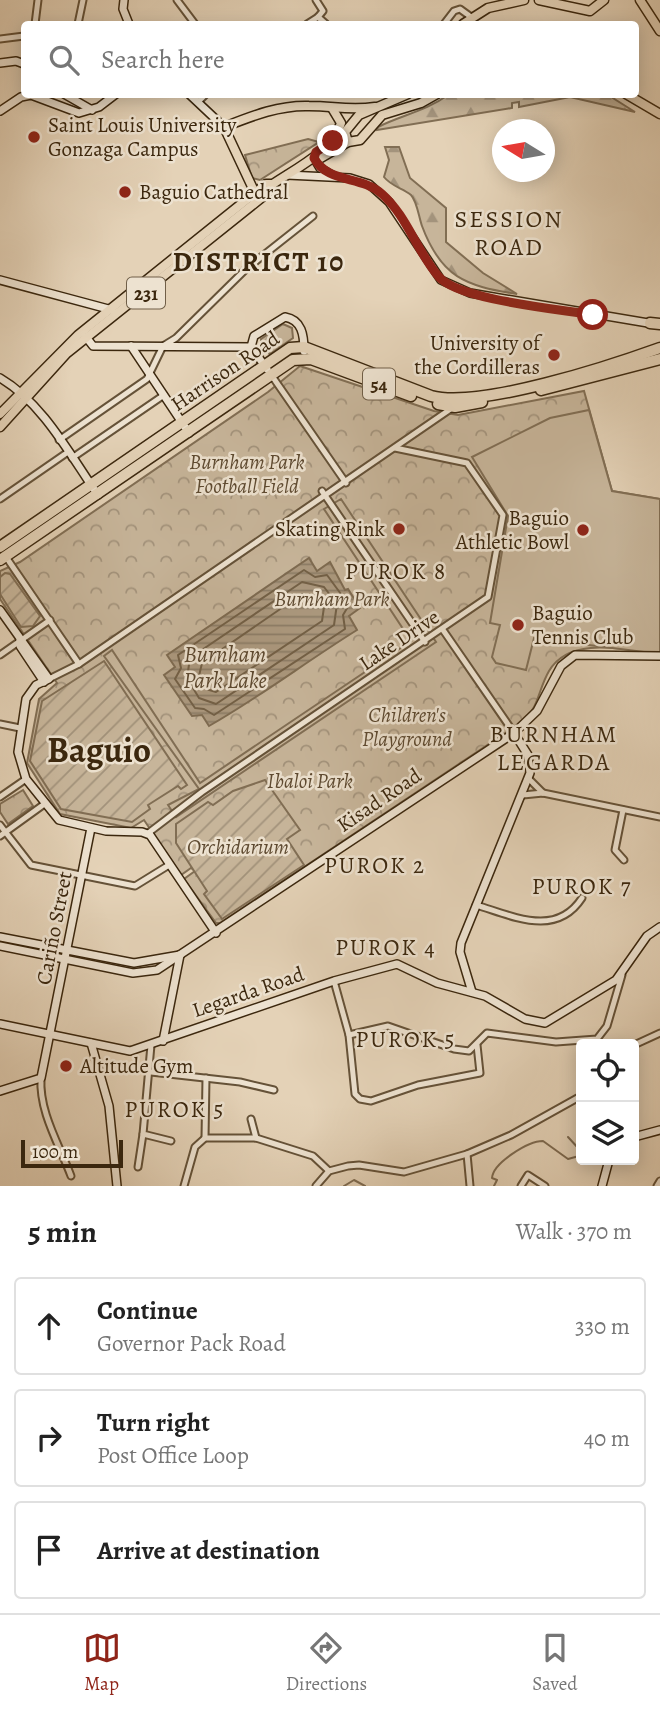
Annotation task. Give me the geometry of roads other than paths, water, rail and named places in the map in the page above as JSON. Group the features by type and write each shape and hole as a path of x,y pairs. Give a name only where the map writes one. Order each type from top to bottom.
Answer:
{"highway":[{"name":"Harrison Road","path":"2,554 98,495 289,348 304,347 431,396 450,399 537,384 660,348"},
{"name":"Harrison Road","path":"2,554 91,485 272,376 293,360 304,358 431,402 455,407 534,391 660,359"}],"main road":[{"path":"466,21 488,8 524,0"},
{"path":"539,0 590,11 604,0"},
{"path":"640,0 660,31"},
{"path":"348,142 345,132 359,116 398,98"},
{"name":"231","path":"0,427 23,395 62,350 266,184 273,184 314,158 319,159 348,142 364,138 379,118 427,98"},
{"path":"633,98 660,114"},
{"path":"255,193 224,127 276,109 310,106 346,111 375,107"},
{"path":"375,107 371,117 379,118"},
{"path":"314,158 316,152 333,141 338,133 341,123 332,108"},
{"name":"231","path":"0,414 86,337 145,294 270,191 273,184"}],"street":[{"path":"35,21 38,0"},
{"path":"79,21 83,0"},
{"path":"124,0 123,9 128,21"},
{"path":"177,0 193,21"},
{"path":"312,21 323,11 316,0"},
{"path":"446,21 454,11 460,9 471,17"},
{"path":"318,17 323,21"},
{"path":"0,39 21,36"},
{"path":"0,63 21,64"},
{"path":"0,111 21,97"},
{"path":"36,98 73,113 92,110 110,98"},
{"path":"71,98 92,110"},
{"path":"194,98 224,127"},
{"path":"198,102 202,98"},
{"path":"314,158 320,168 334,176"},
{"path":"287,175 334,176 361,180 382,193 438,276 455,287 481,296 657,325"},
{"path":"59,440 150,376 163,346 176,338 246,269 313,216"},
{"path":"0,280 112,310"},
{"path":"251,347 254,336 285,317 298,324 304,358"},
{"path":"86,337 93,346 251,347"},
{"path":"131,346 186,428"},
{"path":"251,347 346,483"},
{"path":"0,378 23,395 98,495"},
{"path":"0,499 164,395"},
{"path":"216,933 147,834 91,828 59,820 43,804 26,779 18,758 20,728 29,693 47,680 79,664 455,407"},
{"name":"Lake Drive","path":"147,834 202,792 443,630 489,595 503,515 467,463 395,448"},
{"path":"325,496 425,642"},
{"path":"2,554 79,664"},
{"path":"0,610 20,640 20,646 47,680"},
{"path":"0,655 50,620"},
{"path":"443,630 530,760 529,779 476,905 460,952 472,992"},
{"name":"Kisad Road","path":"181,955 425,789 514,733 537,711 561,666 575,656 660,656"},
{"path":"0,724 20,728"},
{"path":"0,797 26,779"},
{"path":"529,779 542,793"},
{"path":"523,795 542,793 660,817"},
{"path":"2,834 43,804"},
{"path":"623,810 615,850 624,860"},
{"path":"0,825 2,834 28,864 135,886 169,865"},
{"name":"Cariño Street","path":"41,1078 91,828"},
{"path":"476,905 521,918 552,921 566,916 582,898"},
{"name":"Legarda Road","path":"0,1024 130,1051 334,981 397,964 437,983 485,996 525,1019 545,1023 622,975 647,936 660,927"},
{"path":"4,938 128,962 146,963 167,956 181,955 158,970 127,971 3,947 4,938"},
{"path":"163,1041 181,955"},
{"path":"127,971 128,962"},
{"path":"349,1035 388,1026 461,1051 469,1051 487,1032 545,1041 597,1039 610,1021 622,975"},
{"path":"334,981 349,1035 355,1094 365,1101 418,1085 480,1073 477,1045"},
{"path":"639,1043 660,1033"},
{"path":"91,1043 108,1106 117,1186"},
{"path":"138,1167 151,1072 151,1045"},
{"path":"151,1072 274,1090"},
{"path":"0,1091 41,1078 43,1101 71,1176"},
{"path":"205,1138 206,1078"},
{"path":"316,1186 330,1171 359,1165 404,1172 467,1154 511,1135 576,1099"},
{"path":"251,1119 256,1138"},
{"path":"639,1135 660,1129"},
{"path":"143,1134 171,1141"},
{"path":"184,1186 195,1147 205,1138 256,1138 313,1156 330,1171"},
{"path":"467,1154 470,1186"},
{"path":"602,1186 608,1165"},
{"path":"521,1186 528,1175 545,1186"},
{"path":"657,1186 660,1181"}],"water":[{"name":"Burnham Park Lake","path":"309,558 317,571 330,562 345,590 348,589 360,608 349,616 357,630 209,726 202,715 192,716 164,675 175,667 167,655"}],"waterway":[{"path":"494,1186 497,1180 492,1178 498,1166 512,1154 537,1142 543,1141 568,1159 579,1156 579,1149 568,1137"},
{"path":"344,1186 354,1180 365,1186"}],"place":[{"name":"Saint Louis University Gonzaga Campus","path":"34,137"},
{"name":"Baguio Cathedral","path":"125,192"},
{"name":"University of the Cordilleras","path":"554,355"},
{"name":"Skating Rink","path":"399,529"},
{"name":"Baguio Athletic Bowl","path":"583,530"},
{"name":"Baguio Tennis Club","path":"518,625"},
{"name":"Altitude Gym","path":"66,1066"}],"district":[{"name":"SESSION ROAD","path":"509,233"},
{"name":"DISTRICT 10","path":"259,261"},
{"name":"PUROK 8","path":"396,571"},
{"name":"BURNHAM LEGARDA","path":"554,748"},
{"name":"Baguio","path":"99,750"},
{"name":"PUROK 2","path":"375,865"},
{"name":"PUROK 7","path":"582,886"},
{"name":"PUROK 4","path":"386,947"},
{"name":"PUROK 5","path":"406,1039"},
{"name":"PUROK 5","path":"175,1109"}],"park label":[{"name":"Burnham Park Football Field","path":"247,474"},
{"name":"Burnham Park","path":"332,599"},
{"name":"Children's Playground","path":"407,727"},
{"name":"Ibaloi Park","path":"310,781"},
{"name":"Orchidarium","path":"238,847"}]}
